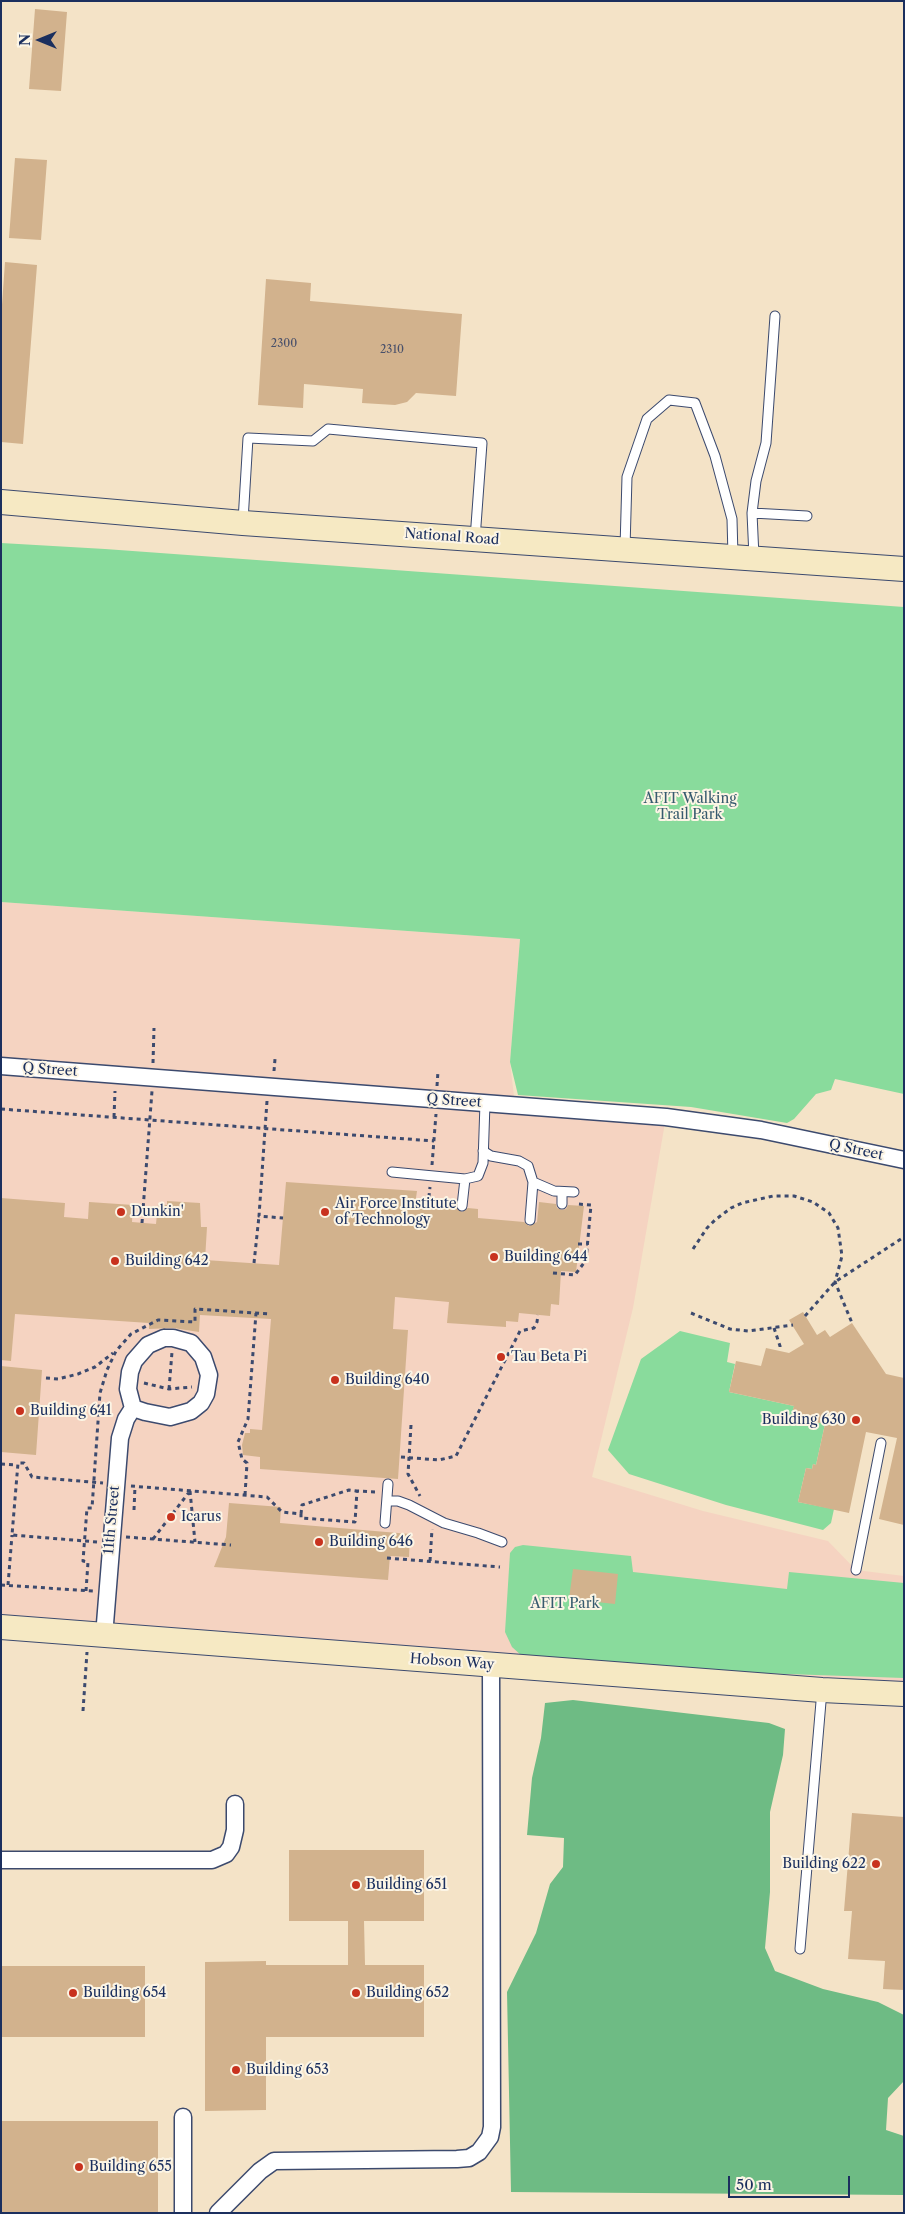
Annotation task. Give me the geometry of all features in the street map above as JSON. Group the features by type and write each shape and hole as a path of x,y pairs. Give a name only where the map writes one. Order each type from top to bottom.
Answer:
{"street":[{"name":"National Road","path":"1,502 243,523 904,569"},
{"name":"Q Street","path":"1,1066 485,1103 704,1122 805,1139 904,1160"},
{"path":"156,1341 172,1347 191,1343 203,1357 209,1375 206,1394 201,1403 181,1414 170,1416 157,1415 133,1408 128,1389 138,1381 134,1360 141,1351 156,1341"},
{"name":"11th Street","path":"95,1640 110,1540 120,1438 126,1419 133,1408"},
{"name":"Hobson Way","path":"1,1627 95,1640 904,1694"},
{"path":"218,2213 260,2171 274,2161 469,2158 479,2152 490,2138 492,2127 491,1665"},
{"path":"1,1860 212,1860 226,1854 232,1847 235,1830 235,1804"},
{"path":"183,2117 183,2213"}],"lane":[{"path":"744,557 756,481 766,443 774,316"},
{"path":"625,549 627,477 647,419 669,400 695,403 715,456 744,557"},
{"path":"243,523 248,438 313,441 328,429 482,444 475,539"},
{"path":"752,513 807,516"},
{"path":"392,1172 464,1180 478,1176 481,1172 484,1151 485,1103"},
{"path":"484,1151 491,1156 524,1162 530,1169 533,1182 530,1220"},
{"path":"462,1206 464,1180"},
{"path":"533,1182 562,1192 574,1192"},
{"path":"562,1192 562,1204"},
{"path":"856,1570 881,1443"},
{"path":"387,1492 398,1501 421,1510 433,1518 502,1542"},
{"path":"385,1523 387,1492"},
{"path":"800,1949 822,1690"}],"path":[{"path":"142,1223 153,1078 154,1028"},
{"path":"254,1263 268,1087 273,1078 275,1059"},
{"path":"114,1117 117,1075"},
{"path":"1,1108 434,1141"},
{"path":"693,1249 707,1228 732,1208 773,1196 803,1198 829,1213 838,1228 842,1256 835,1282 852,1323"},
{"path":"553,1273 575,1275 586,1260 591,1205"},
{"path":"259,1216 283,1218"},
{"path":"805,1316 835,1282 904,1237"},
{"path":"578,1244 588,1244"},
{"path":"46,1378 68,1378 86,1371 116,1351 131,1334 158,1320 195,1322 196,1310 271,1314"},
{"path":"245,1494 247,1463 242,1459 238,1442 248,1419 256,1313"},
{"path":"401,1457 439,1460 456,1456 520,1331 534,1328 538,1314"},
{"path":"691,1314 730,1329 748,1331 793,1325"},
{"path":"774,1328 780,1351"},
{"path":"169,1389 172,1347"},
{"path":"1,1585 86,1591 88,1562 83,1561 87,1508 92,1508 100,1393 107,1370 116,1351"},
{"path":"138,1381 169,1389 196,1387 197,1382"},
{"path":"411,1425 408,1474 422,1500 421,1510"},
{"path":"8,1585 18,1462 24,1463 32,1476 267,1497 282,1512 301,1514"},
{"path":"1,1464 17,1466"},
{"path":"134,1510 135,1486"},
{"path":"153,1539 190,1490"},
{"path":"190,1490 195,1542"},
{"path":"357,1491 355,1522 301,1518 302,1505 348,1490 387,1492"},
{"path":"430,1561 433,1518"},
{"path":"12,1535 85,1541 153,1539 232,1545"},
{"path":"387,1558 500,1567"},
{"path":"83,1711 95,1640"}],"shaded area":[{"name":"Air Force Institute of Technology","path":"1,902 520,939 510,1062 515,1105 666,1117 633,1308 592,1477 703,1511 828,1541 856,1570 904,1576 904,1683 820,1681 1,1614"}],"green space":[{"name":"AFIT Walking Trail Park","path":"1,543 904,607 904,1094 835,1079 831,1090 816,1094 794,1119 787,1123 691,1107 518,1095 510,1062 520,939 1,902"},
{"path":"680,1331 730,1343 727,1362 735,1364 729,1392 794,1406 792,1417 825,1424 816,1465 813,1464 812,1469 806,1468 798,1502 834,1509 831,1523 823,1530 726,1505 629,1474 608,1450 641,1359"},
{"name":"AFIT Park","path":"523,1545 631,1556 633,1572 787,1589 789,1572 904,1583 904,1678 668,1670 522,1656 512,1647 505,1632 510,1553 515,1547"},
{"path":"573,1700 769,1723 785,1729 783,1755 770,1812 770,1892 765,1948 775,1971 823,1989 878,2002 904,2015 904,2081 888,2098 886,2130 904,2136 904,2195 511,2192 507,1992 536,1933 550,1884 563,1867 564,1838 527,1835 532,1778 541,1738 545,1703"}],"building":[{"path":"35,9 67,12 61,91 29,89"},
{"path":"15,158 47,160 41,240 9,238"},
{"path":"5,262 37,265 23,444 1,442 1,319"},
{"path":"266,279 311,283 310,301 462,314 456,396 416,393 407,402 395,405 362,403 363,389 304,384 303,408 258,405"},
{"path":"286,1182 417,1191 415,1205 456,1207 462,1212 468,1208 478,1209 478,1218 524,1222 529,1226 537,1222 539,1202 556,1204 557,1208 562,1210 566,1209 568,1205 584,1206 576,1272 561,1271 559,1305 551,1304 550,1316 519,1313 518,1322 506,1321 506,1327 447,1323 449,1302 395,1297 393,1329 408,1330 398,1479 260,1469 260,1457 243,1455 242,1445 245,1433 250,1433 250,1429 262,1430 271,1319 200,1315 199,1332 173,1328 149,1329 149,1323 15,1314 11,1361 1,1360 1,1198 65,1203 64,1217 88,1219 89,1202 133,1205 132,1222 156,1224 158,1204 167,1205 167,1201 200,1203 201,1227 207,1227 205,1260 279,1265"},
{"name":"Building 630","path":"803,1312 817,1335 825,1330 830,1337 852,1323 886,1374 904,1378 904,1525 879,1519 897,1438 866,1432 849,1513 798,1502 806,1468 812,1469 813,1464 816,1465 825,1424 791,1417 794,1406 729,1392 736,1361 761,1366 766,1348 789,1353 804,1344 789,1320"},
{"name":"Building 641","path":"1,1366 42,1370 36,1455 1,1452"},
{"name":"Building 646","path":"229,1503 281,1507 280,1523 410,1534 409,1557 390,1556 388,1580 214,1567 226,1537"},
{"path":"573,1569 618,1574 615,1604 569,1599"},
{"name":"Building 622","path":"852,1813 904,1817 904,1990 883,1989 885,1961 848,1959 852,1911 844,1911"},
{"path":"289,1850 424,1850 424,1921 364,1921 365,1965 424,1965 424,2037 266,2037 266,2110 205,2111 205,1962 266,1961 266,1965 348,1965 348,1921 289,1921"},
{"name":"Building 654","path":"1,1966 145,1966 145,2037 1,2037"},
{"name":"Building 655","path":"1,2121 158,2121 158,2213 1,2213"}],"place":[{"name":"Dunkin'","path":"121,1212"},
{"name":"Air Force Institute of Technology","path":"325,1212"},
{"name":"Building 644","path":"494,1257"},
{"name":"Building 642","path":"115,1261"},
{"name":"Tau Beta Pi","path":"501,1357"},
{"name":"Building 640","path":"335,1380"},
{"name":"Building 641","path":"20,1411"},
{"name":"Building 630","path":"856,1420"},
{"name":"Icarus","path":"171,1517"},
{"name":"Building 646","path":"319,1542"},
{"name":"Building 622","path":"876,1864"},
{"name":"Building 651","path":"356,1885"},
{"name":"Building 654","path":"73,1993"},
{"name":"Building 652","path":"356,1993"},
{"name":"Building 653","path":"236,2070"},
{"name":"Building 655","path":"79,2167"}]}
